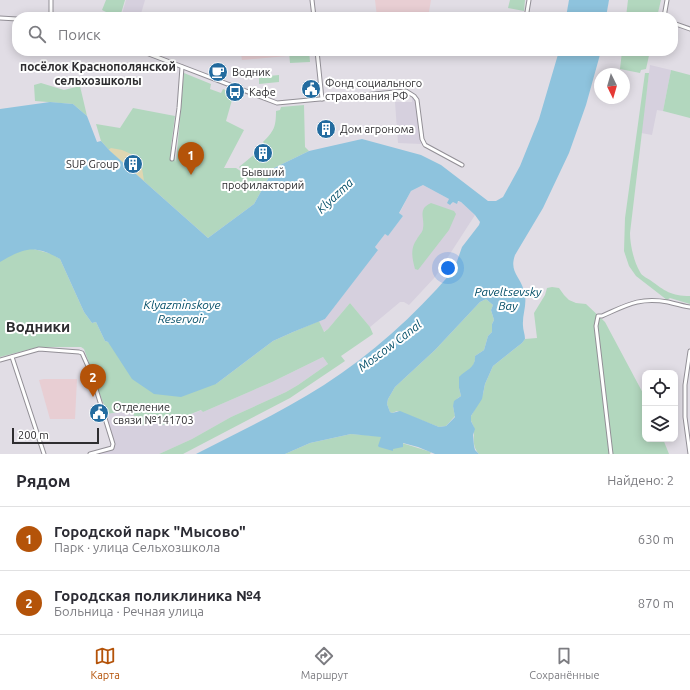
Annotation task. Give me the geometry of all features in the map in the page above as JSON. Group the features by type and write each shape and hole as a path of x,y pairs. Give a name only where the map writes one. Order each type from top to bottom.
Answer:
{"street":[{"path":"51,12 52,0"},
{"path":"312,0 313,12"},
{"path":"527,12 529,0"},
{"path":"665,12 667,0"},
{"path":"0,18 12,19"},
{"path":"678,25 690,29"},
{"path":"154,56 277,103 406,91 417,100 422,139 425,144 462,165"},
{"path":"318,56 322,99"},
{"path":"172,159 182,67"},
{"path":"611,454 596,326 598,316 602,316 622,306 637,301 653,300 690,307"},
{"path":"0,360 42,349 82,353 91,373 113,444 112,448 110,449 90,454"},
{"path":"690,351 685,385 685,417 690,454"},
{"path":"12,357 44,454"}],"shaded area":[{"path":"126,0 145,0 141,12 122,12"},
{"path":"375,0 431,0 429,12 376,12"},
{"path":"241,56 287,56 242,60"},
{"path":"650,65 671,70 663,111 657,110 652,135 641,133"},
{"path":"412,97 417,105 421,144 398,143 395,102 412,102"},
{"path":"423,185 449,199 451,205 453,202 461,202 475,215 435,277 409,305 404,302 400,302 370,327 350,303 328,329 323,332 319,321 325,319 378,249 375,247 385,234 388,236 403,216 399,214 411,191"},
{"path":"323,357 328,364 298,385 231,417 192,439 159,454 96,454 111,450 115,447 107,414 130,410 158,418 163,425 202,410 203,412 272,382"},
{"path":"77,379 75,419 50,419 39,380"}],"green space":[{"path":"106,0 125,0 121,12 106,12 102,10"},
{"path":"510,0 525,0 524,11 508,8"},
{"path":"628,0 661,0 658,12 627,12"},
{"path":"289,56 309,56 310,62 290,63"},
{"path":"621,56 649,56 646,69 641,70 640,73 630,71 630,68 620,68"},
{"path":"671,70 690,75 690,118 663,111"},
{"path":"184,73 211,84 210,89 221,93 223,89 234,93 226,121 244,130 224,168 236,168 248,176 239,167 256,153 264,160 269,153 261,147 274,128 276,111 280,110 281,107 304,105 305,147 309,151 274,168 254,204 208,238 110,151 101,141 96,124 120,128 133,108 175,116 171,146 176,162"},
{"path":"645,73 649,73 630,238 634,258 642,275 668,292 690,296 690,304 670,298 667,300 636,276 629,266 624,251 625,218"},
{"path":"279,75 279,82 259,84 259,77"},
{"path":"41,83 64,90 80,86 87,116 73,104 35,101 34,85"},
{"path":"431,203 454,211 456,214 449,230 418,270 415,269 412,250 423,229 422,214 424,208"},
{"path":"30,248 52,254 60,259 84,312 92,323 96,322 105,341 216,384 273,341 319,321 324,332 350,303 370,327 373,334 341,356 345,361 290,398 183,454 159,454 192,439 231,417 286,392 328,364 323,357 272,382 203,412 201,410 163,425 158,418 141,426 130,410 107,414 84,349 81,347 38,347 0,357 0,261 20,250"},
{"path":"547,288 559,288 569,300 576,303 586,304 605,322 642,391 642,442 664,442 669,454 479,454 475,448 474,428 470,418 483,394 485,384 493,366 525,339 537,338 534,313 545,295"},
{"path":"486,299 493,305 491,310 494,320 492,324 492,332 488,336 484,350 475,356 475,362 472,367 468,372 462,375 459,388 461,396 453,406 455,416 446,426 439,427 397,411 392,413 390,412 387,404 388,399 395,387 435,350 480,302"},
{"path":"351,434 379,436 431,452 430,454 285,454 310,443"}],"sand":[{"path":"111,148 122,150 138,157 142,168 144,181 108,150"}],"water":[{"path":"569,0 609,0 607,12 567,12"},
{"name":"Klyazminskoye Reservoir","path":"558,56 600,56 596,68 594,68 594,76 586,105 569,153 543,208 515,255 513,266 525,296 523,328 525,339 493,366 485,384 482,399 471,416 471,421 475,429 473,435 474,446 475,450 479,454 435,454 403,443 403,447 393,449 393,451 378,446 381,437 351,434 310,443 285,454 196,454 293,404 342,373 392,334 451,273 455,267 462,247 480,222 461,202 458,201 457,204 453,202 450,205 447,203 449,199 423,185 411,191 399,213 403,216 388,236 385,234 375,247 378,250 325,319 273,341 216,384 181,397 154,394 132,379 108,342 105,341 96,322 92,323 84,312 60,259 43,251 29,250 23,251 0,262 0,109 50,102 73,104 87,116 97,142 101,141 110,151 208,238 254,204 274,168 309,151 362,139 421,155 441,165 488,201 496,201 503,197 520,166 539,119","holes":["486,299 493,305 491,310 494,320 492,324 492,332 488,336 484,350 475,356 472,366 459,377 461,396 454,401 453,406 455,417 446,426 439,427 400,411 390,412 387,404 388,399 395,387 435,350 480,302"]}],"place":[{"name":"Водник","path":"218,72"},
{"name":"Фонд социального страхования РФ","path":"311,89"},
{"name":"Кафе","path":"235,92"},
{"name":"Дом агронома","path":"326,129"},
{"name":"Бывший профилакторий","path":"263,153"},
{"name":"SUP Group","path":"133,164"},
{"name":"Городской парк \"Мысово\"","path":"191,175"},
{"name":"Городская поликлиника №4","path":"93,397"},
{"name":"Отделение связи №141703","path":"99,413"}],"district":[{"name":"посёлок Краснополянской сельхозшколы","path":"98,74"},
{"name":"Водники","path":"38,327"}],"water label":[{"name":"Klyazma","path":"335,196"},
{"name":"Paveltsevsky Bay","path":"508,299"},
{"name":"Moscow Canal","path":"390,346"}]}
